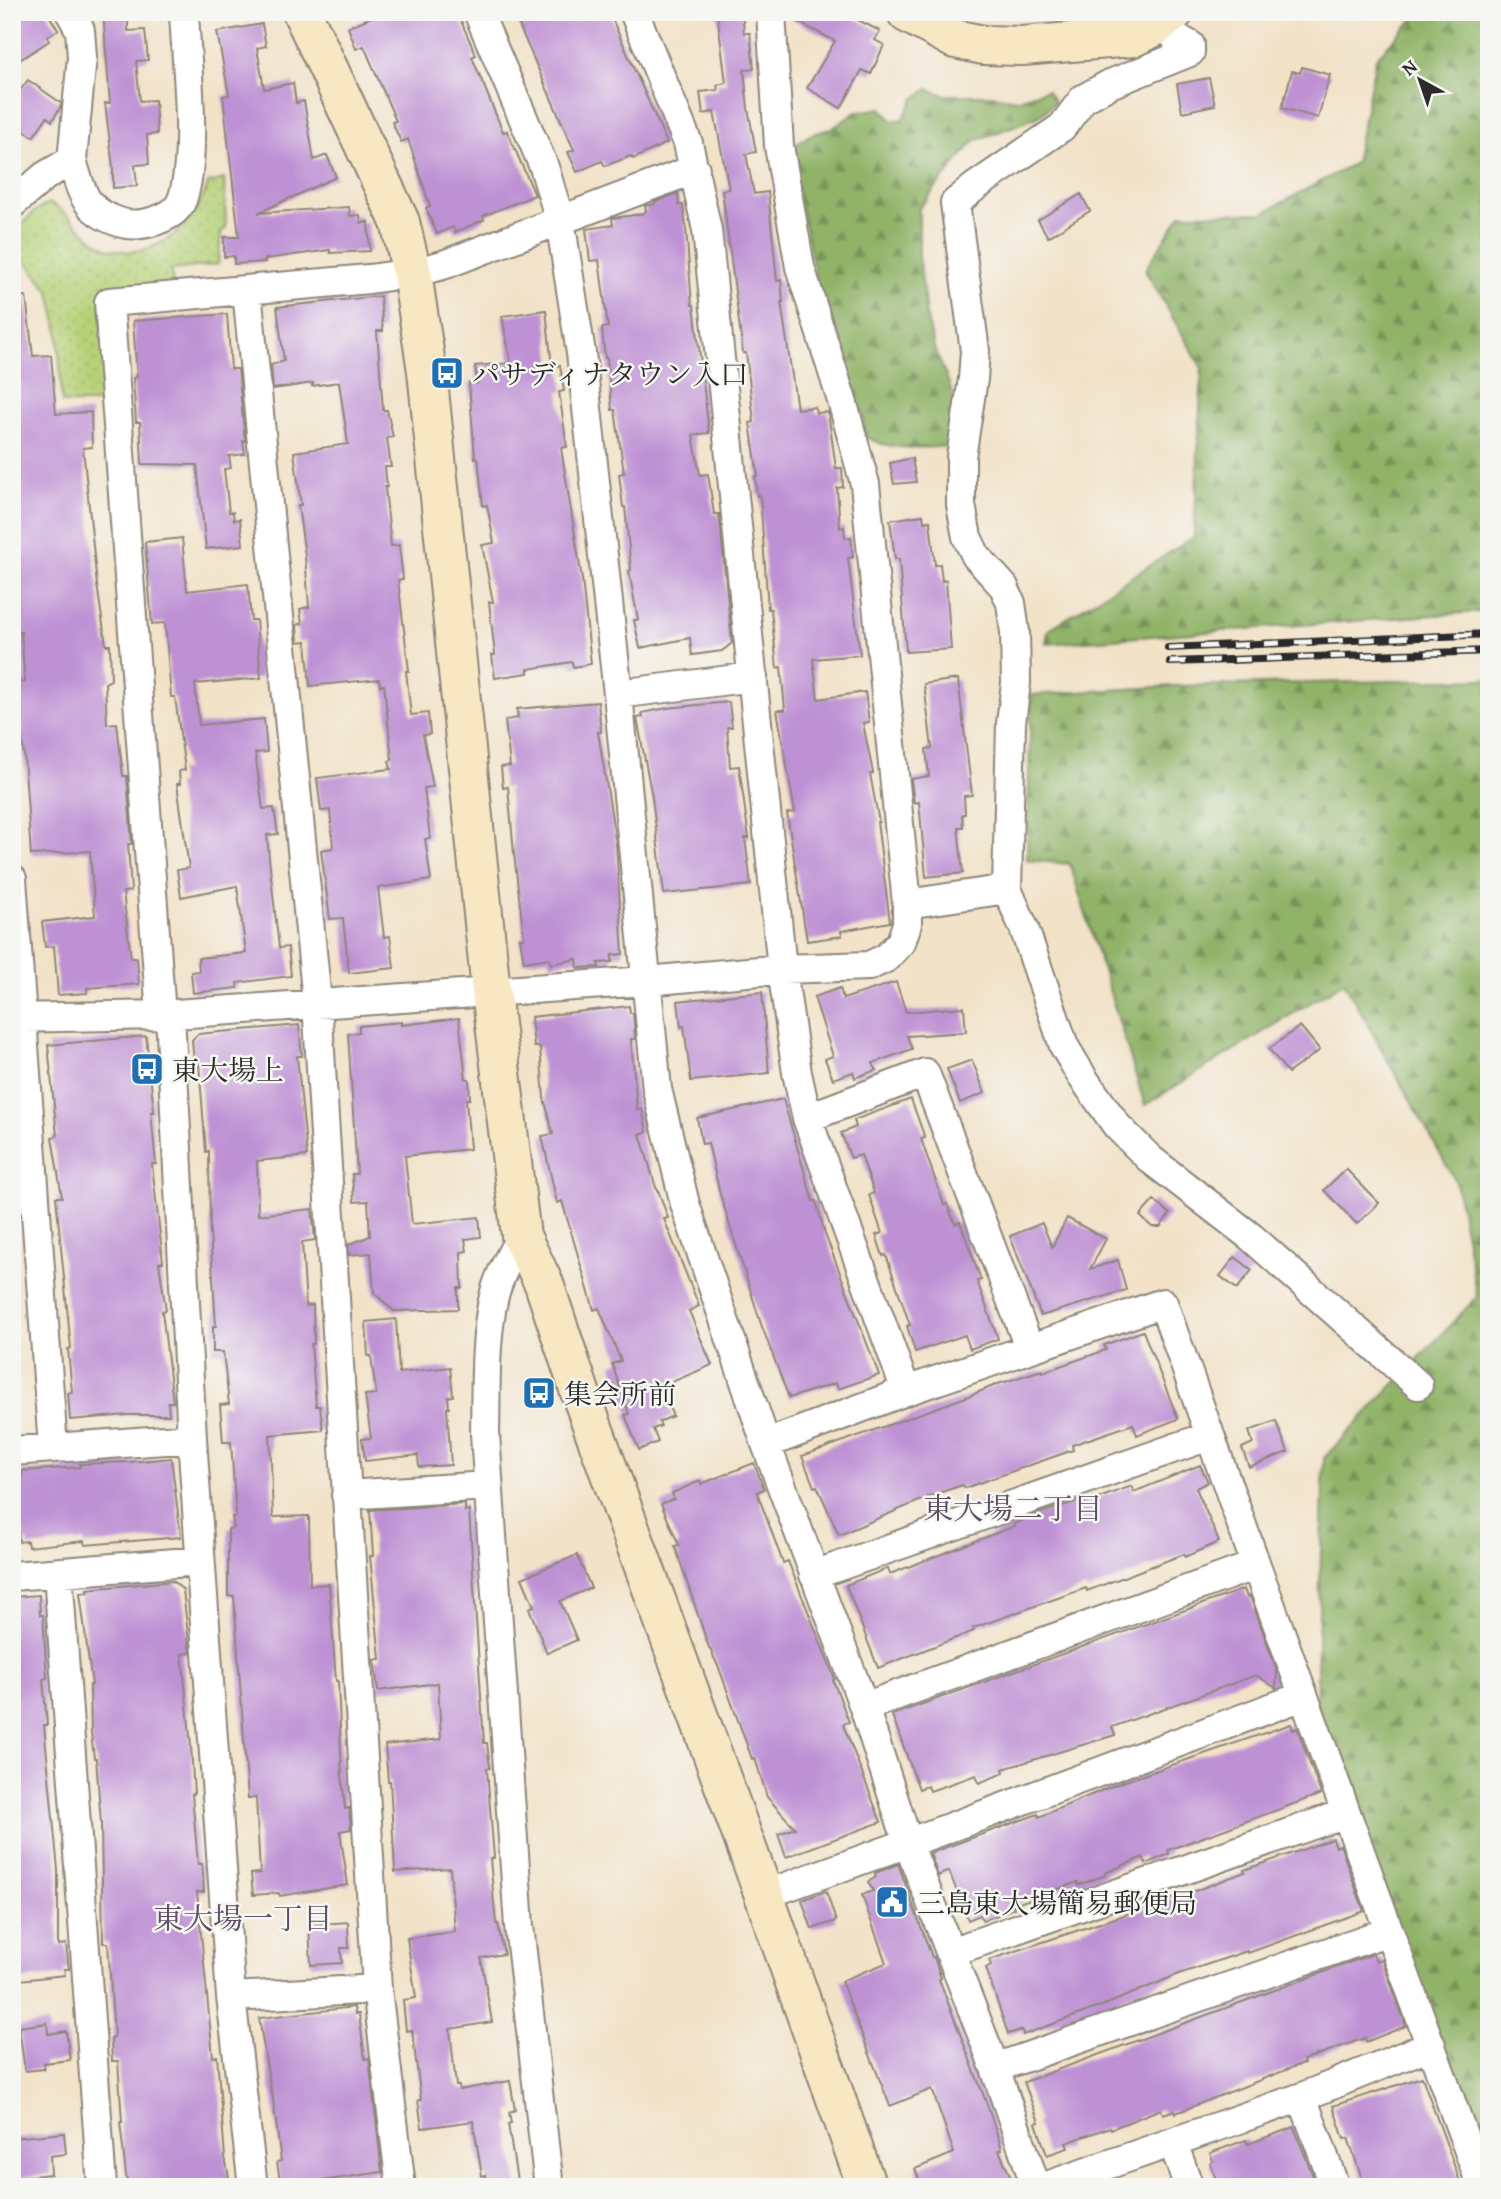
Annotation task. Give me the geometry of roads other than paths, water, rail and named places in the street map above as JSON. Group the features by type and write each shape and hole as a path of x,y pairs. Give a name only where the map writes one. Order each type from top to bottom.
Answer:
{"street":[{"path":"70,12 80,30 82,57 72,160 83,196 103,217 130,225 148,224 167,215 181,203 188,173 189,130 184,12"},
{"path":"302,12 400,222 412,274 427,371 491,991 522,1236 544,1284 580,1392 764,1895 867,2187"},
{"path":"478,12 544,167 560,220 581,353 657,1089 685,1204 766,1444 864,1706 908,1843 995,2068 1036,2187"},
{"path":"634,12 688,143 707,230 782,969 797,1073 807,1118 906,1391"},
{"path":"18,1017 166,1014 782,969 869,966 886,958 901,942 907,924 907,904 864,484 850,425 800,267 779,146 771,12"},
{"path":"907,13 955,39 982,45 1022,46 1133,37 1169,17 1175,37 1190,45 1190,52 1110,84 1083,99 1062,127 976,186 955,204 975,351 974,379 961,457 961,505 967,537 976,556 1004,587 1011,603 1015,632 1016,683 1011,723 1007,889 1024,928 1063,1046 1117,1126 1150,1159 1251,1237 1418,1385"},
{"path":"12,204 45,176 72,160"},
{"path":"253,2187 231,1997 200,1561 166,1014 109,302 412,274 443,265 695,169"},
{"path":"247,291 317,1002 377,1989 401,2187"},
{"path":"618,694 753,677"},
{"path":"12,879 18,1017 53,1448"},
{"path":"907,904 1007,889"},
{"path":"807,1118 925,1073 1029,1348"},
{"path":"522,1236 506,1265 494,1296 487,1356 485,1434 519,1926 549,2187"},
{"path":"766,1444 906,1391 1163,1303 1482,2187"},
{"path":"814,1575 1209,1436"},
{"path":"12,1451 192,1438"},
{"path":"346,1495 488,1486"},
{"path":"12,1576 200,1561"},
{"path":"864,1706 1256,1565"},
{"path":"58,1573 102,2187"},
{"path":"764,1895 1303,1696"},
{"path":"951,1952 1346,1813"},
{"path":"995,2068 1389,1931"},
{"path":"231,1997 377,1989"},
{"path":"1044,2187 1173,2143 1431,2045"},
{"path":"1301,2096 1335,2187"},
{"path":"1173,2143 1189,2187"}],"railway":[{"path":"1168,648 1489,634"},
{"path":"1170,662 1489,651"}],"place":[{"name":"パサディナタウン入口","path":"447,373"},
{"name":"東大場上","path":"147,1069"},
{"name":"集会所前","path":"539,1393"},
{"name":"三島東大場簡易郵便局","path":"892,1902"}],"district":[{"name":"東大場二丁目","path":"1013,1508"},
{"name":"東大場一丁目","path":"243,1918"}]}
